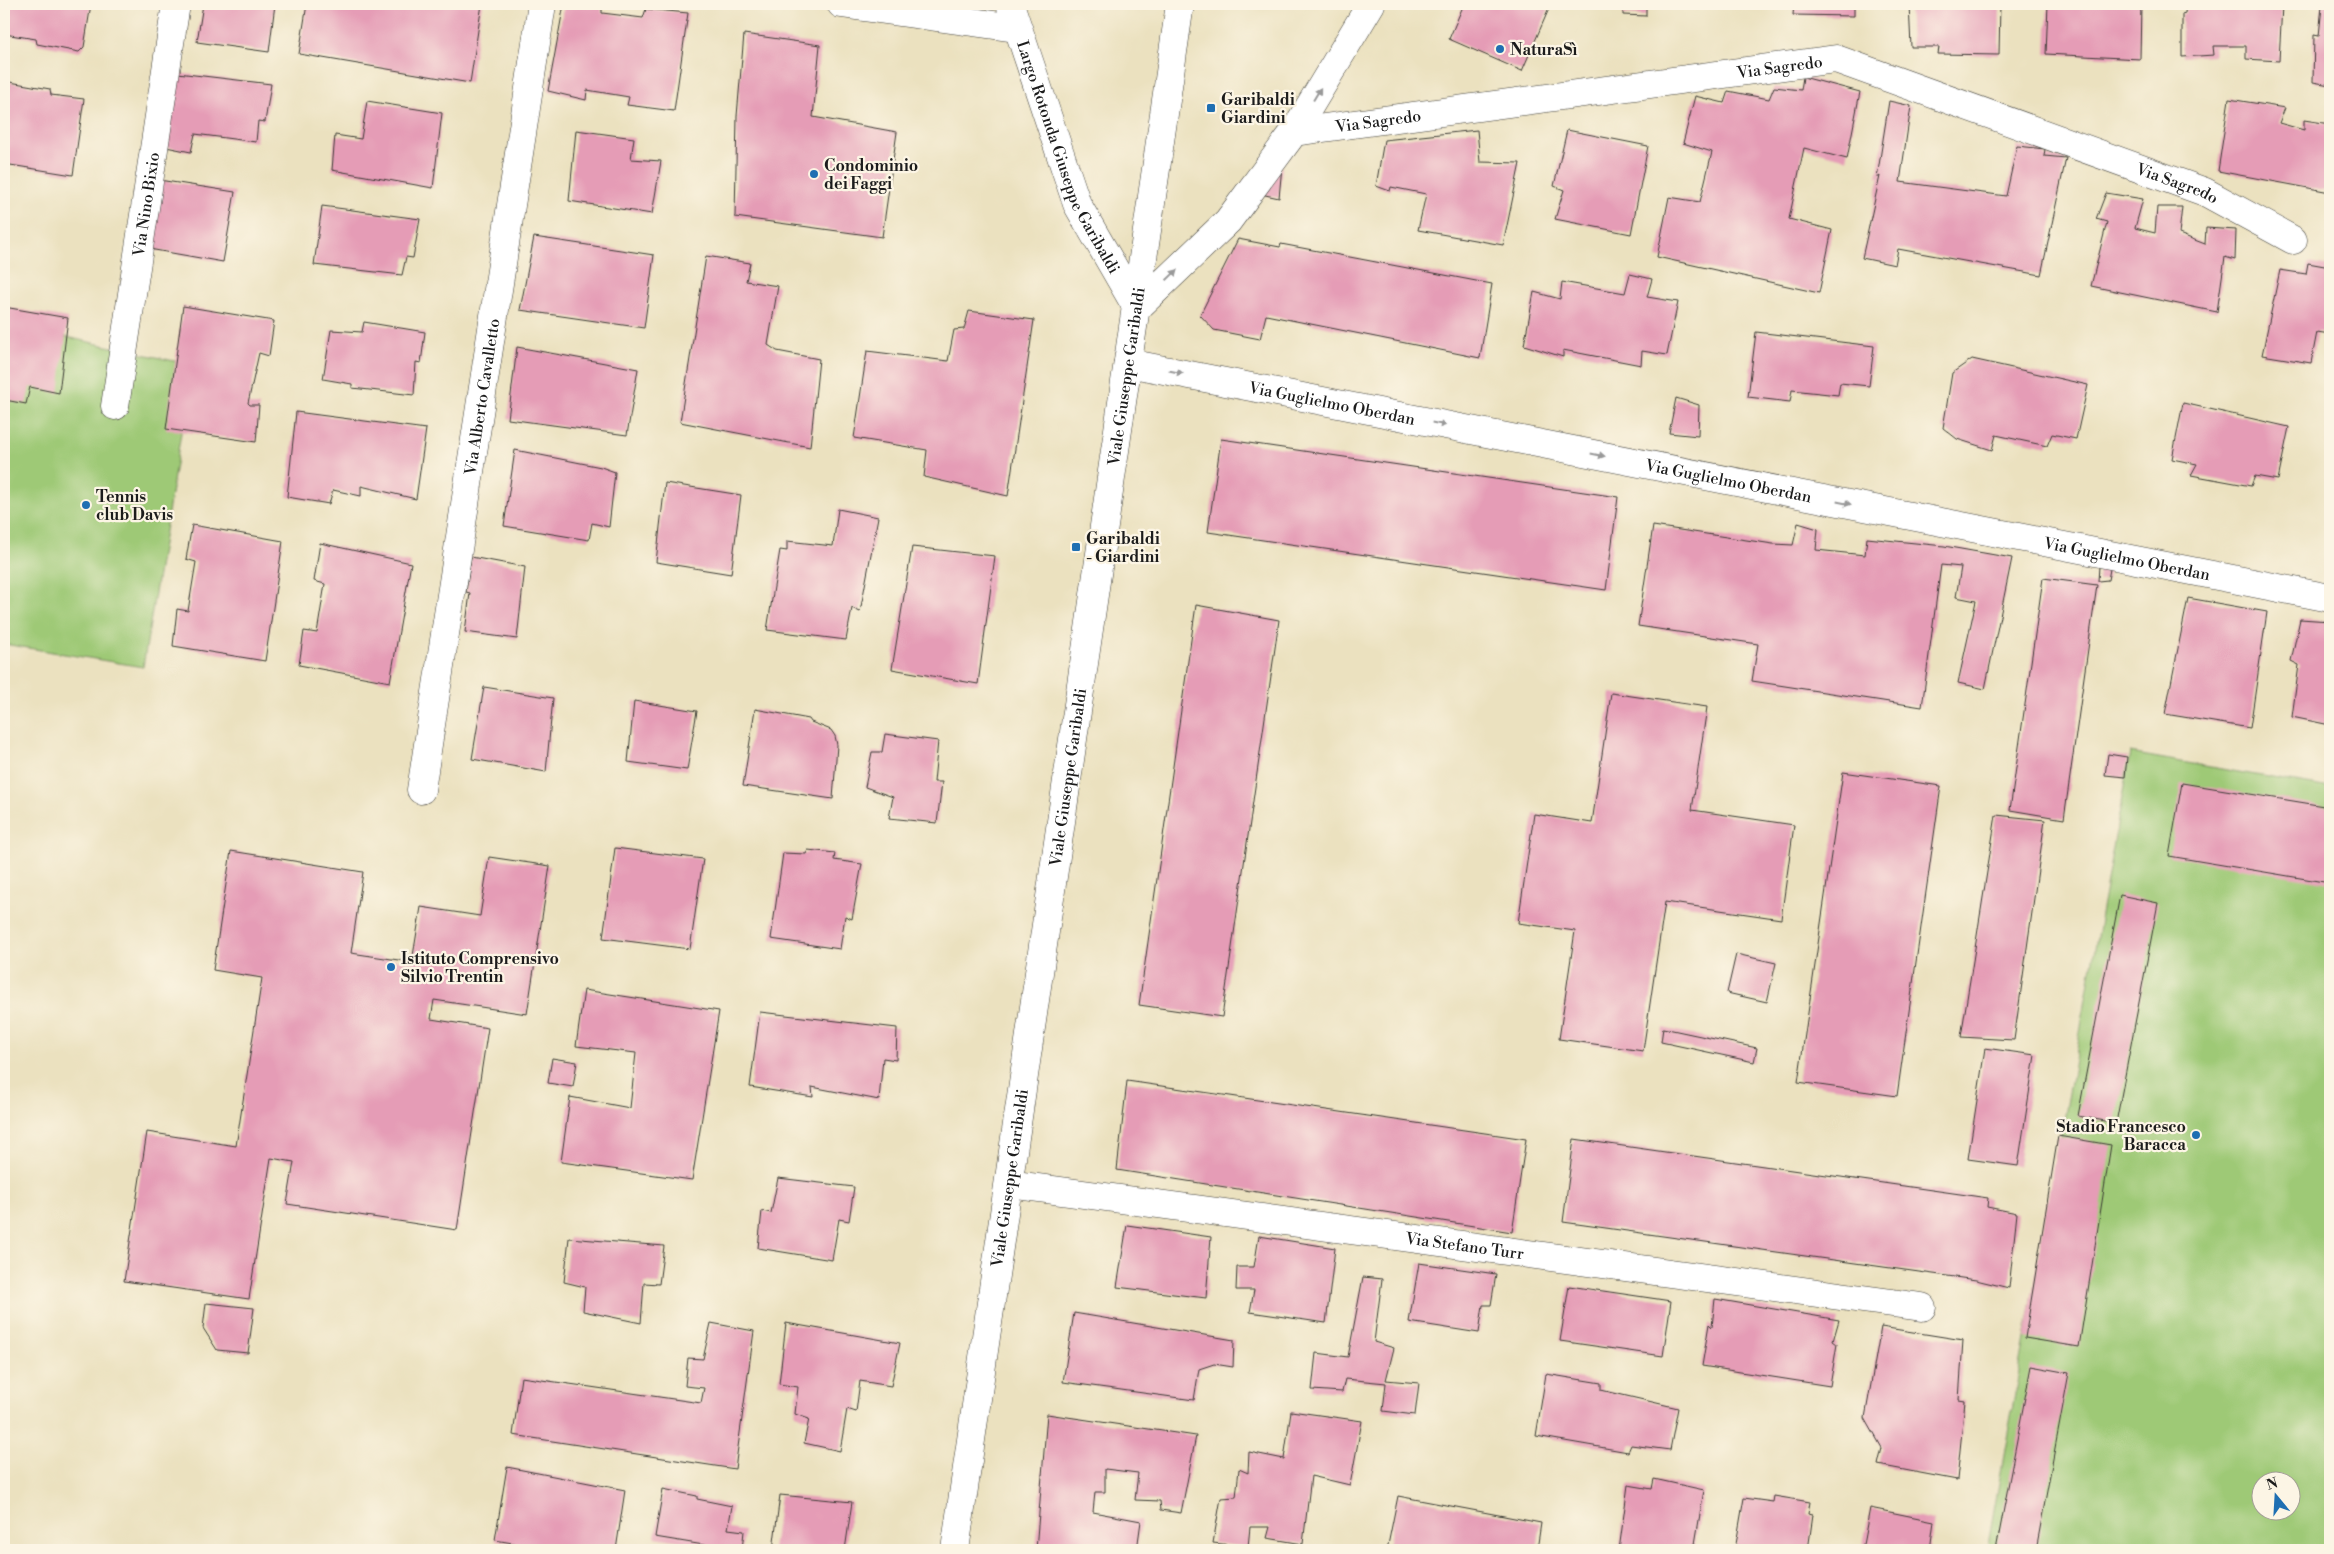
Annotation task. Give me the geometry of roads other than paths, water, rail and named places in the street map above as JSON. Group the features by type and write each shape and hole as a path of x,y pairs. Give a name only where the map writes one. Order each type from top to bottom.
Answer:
{"street":[{"name":"Via Nino Bixio","path":"115,406 176,4"},
{"name":"Via Alberto Cavalletto","path":"421,790 542,4"},
{"path":"841,4 1013,16"},
{"name":"Viale Giuseppe Garibaldi","path":"955,1550 1180,4"},
{"path":"1137,308 1228,221 1294,132 1371,4"},
{"name":"Largo Rotonda Giuseppe Garibaldi","path":"1013,16 1077,204 1137,308"},
{"name":"Via Sagredo","path":"1294,132 1836,59 2205,192 2294,240"},
{"name":"Via Guglielmo Oberdan","path":"1128,363 2330,598"},
{"name":"Via Stefano Turr","path":"1009,1184 1922,1307"}],"place":[{"name":"NaturaSì","path":"1500,49"},
{"name":"Garibaldi Giardini","path":"1211,108"},
{"name":"Condominio dei Faggi","path":"814,174"},
{"name":"Tennis club Davis","path":"86,505"},
{"name":"Garibaldi - Giardini","path":"1076,547"},
{"name":"Istituto Comprensivo Silvio Trentin","path":"391,967"},
{"name":"Stadio Francesco Baracca","path":"2196,1135"}]}
